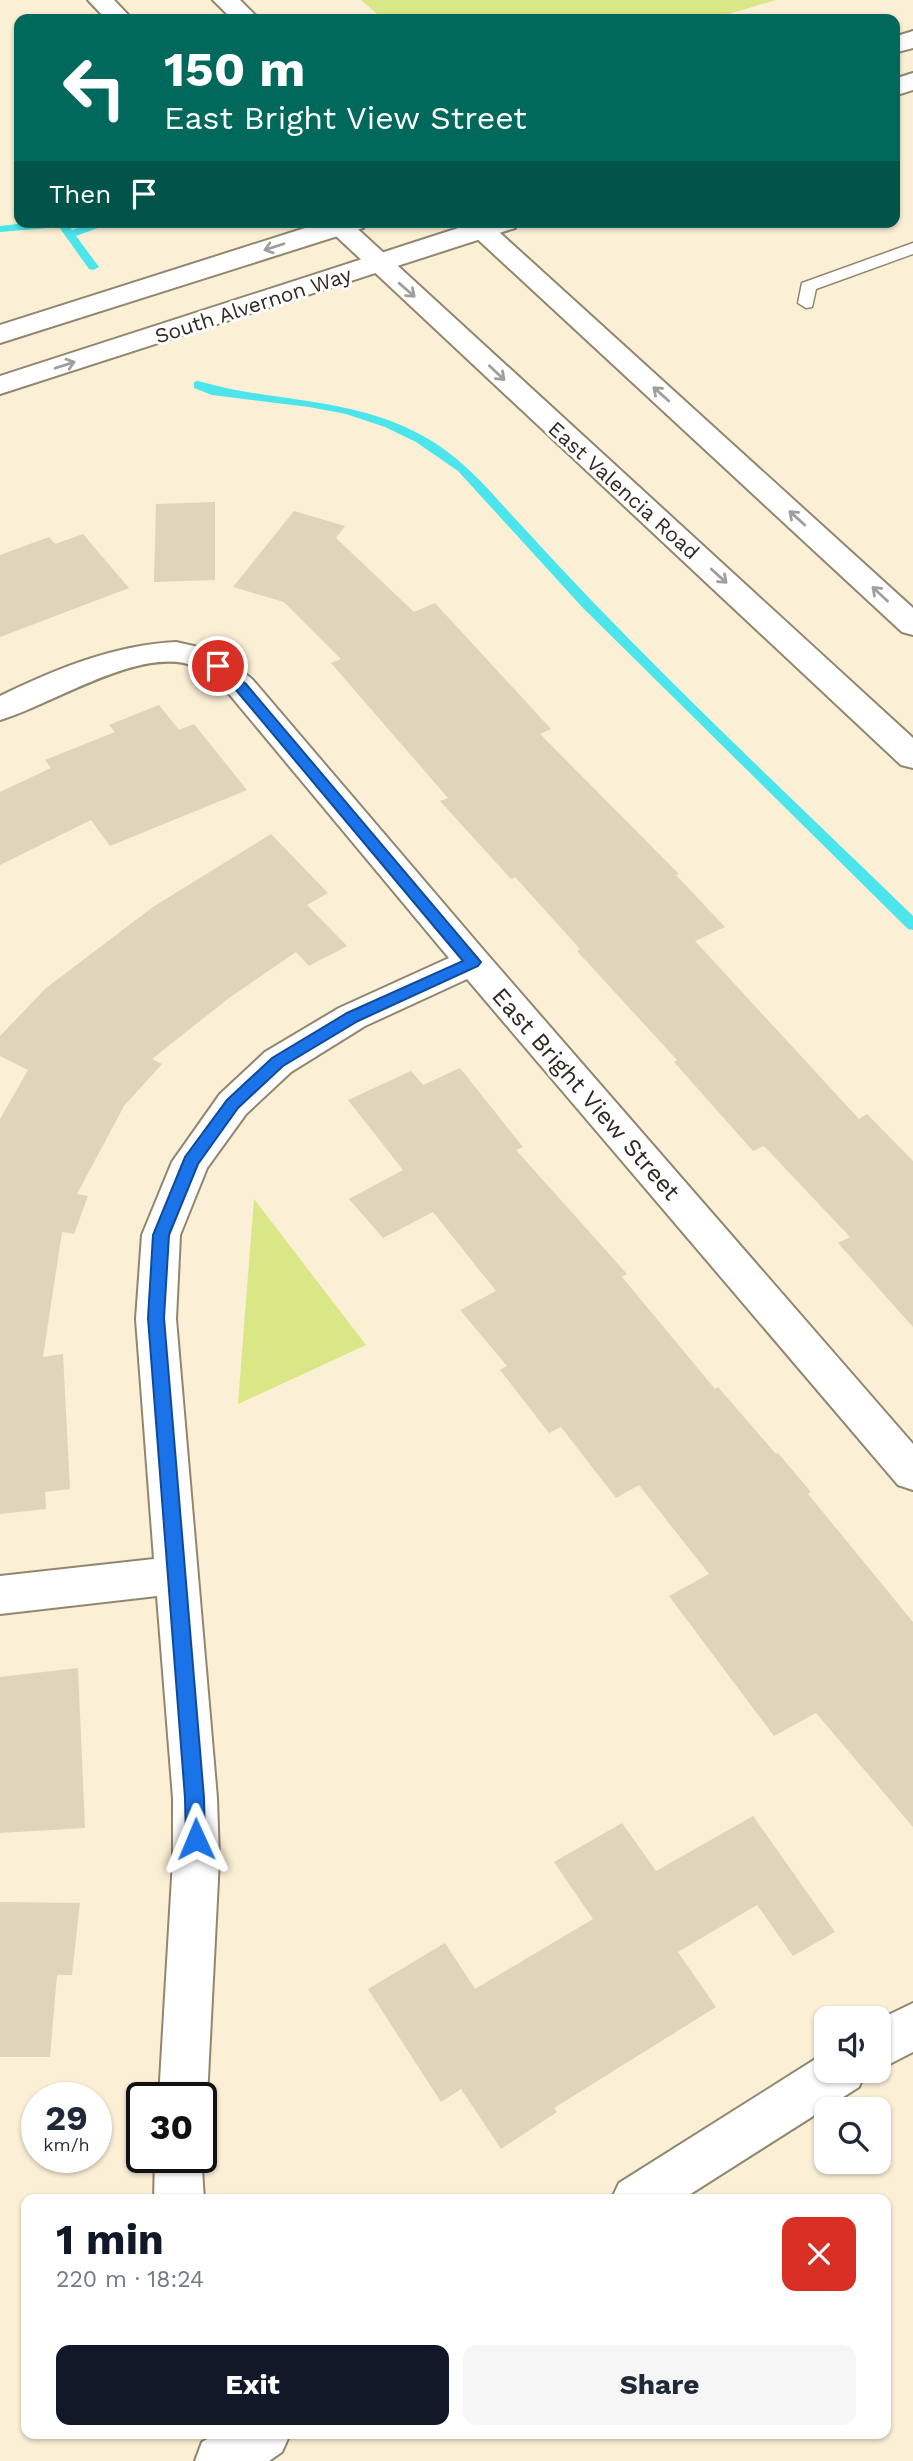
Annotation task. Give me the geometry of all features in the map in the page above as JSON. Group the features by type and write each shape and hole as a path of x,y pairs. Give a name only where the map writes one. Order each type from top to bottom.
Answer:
{"main road":[{"path":"100,0 115,14"},
{"path":"225,0 241,14"},
{"name":"South Alvernon Way","path":"0,334 330,228"},
{"name":"East Valencia Road","path":"346,228 379,265 913,757"},
{"name":"South Alvernon Way","path":"0,385 379,265 478,228"},
{"path":"489,228 913,625"},
{"name":"East Bright View Street","path":"0,709 34,692 138,655 171,651 201,657 218,666 241,687 473,962 913,1473"},
{"path":"184,2082 196,1860 195,1798 156,1318 161,1235 191,1162 233,1104 278,1062 352,1017 473,962"},
{"path":"0,1595 176,1575"},
{"path":"891,2039 913,2026"},
{"path":"646,2194 821,2083"},
{"path":"179,2173 179,2194"}],"lane":[{"path":"806,303 808,286 913,248"}],"green space":[{"path":"361,0 776,0 729,14 377,14"},
{"path":"254,1199 366,1345 238,1404"}],"building":[{"path":"215,502 215,580 154,582 156,504"},
{"path":"294,511 345,526 336,538 414,612 435,603 551,729 540,734 679,874 676,875 725,927 695,941 859,1119 867,1114 913,1161 913,1327 838,1243 850,1237 764,1146 753,1151 674,1062 677,1060 577,951 580,949 515,877 511,879 440,801 448,798 331,663 341,659 284,602 233,587"},
{"path":"83,534 129,588 0,637 0,555 49,537 55,544"},
{"path":"159,705 179,730 194,724 247,790 110,846 91,820 0,865 0,792 51,768 45,760 115,732 109,725"},
{"path":"271,834 328,893 307,905 347,946 309,966 296,952 229,998 152,1059 162,1064 124,1106 77,1194 88,1196 74,1234 62,1232 43,1357 63,1354 70,1489 45,1492 46,1509 0,1514 0,1119 28,1070 0,1056 0,1036 46,988 153,907"},
{"path":"460,1068 523,1147 516,1150 627,1274 622,1277 715,1389 718,1387 811,1492 808,1494 913,1622 913,1827 816,1713 774,1736 669,1596 709,1574 639,1485 616,1498 561,1427 549,1433 500,1370 507,1366 460,1310 496,1291 433,1212 383,1238 349,1199 403,1170 348,1100 411,1071 423,1085"},
{"path":"78,1668 85,1828 0,1833 0,1677"},
{"path":"753,1816 835,1932 793,1956 757,1905 678,1952 716,2007 554,2108 557,2112 501,2149 461,2089 441,2102 368,1989 445,1943 475,1989 593,1919 554,1862 622,1823 656,1871"},
{"path":"0,1902 80,1903 72,1975 57,1975 50,2057 0,2057"}],"waterway":[{"path":"0,229 14,228"},
{"path":"66,228 93,267"},
{"path":"70,234 90,228"},
{"path":"198,385 212,391 309,403 349,411 389,424 420,439 462,468 588,605 913,925"}],"route":[{"path":"196,1839 195,1798 156,1318 161,1235 191,1162 233,1104 278,1062 352,1017 473,962 241,687 218,666"}]}
